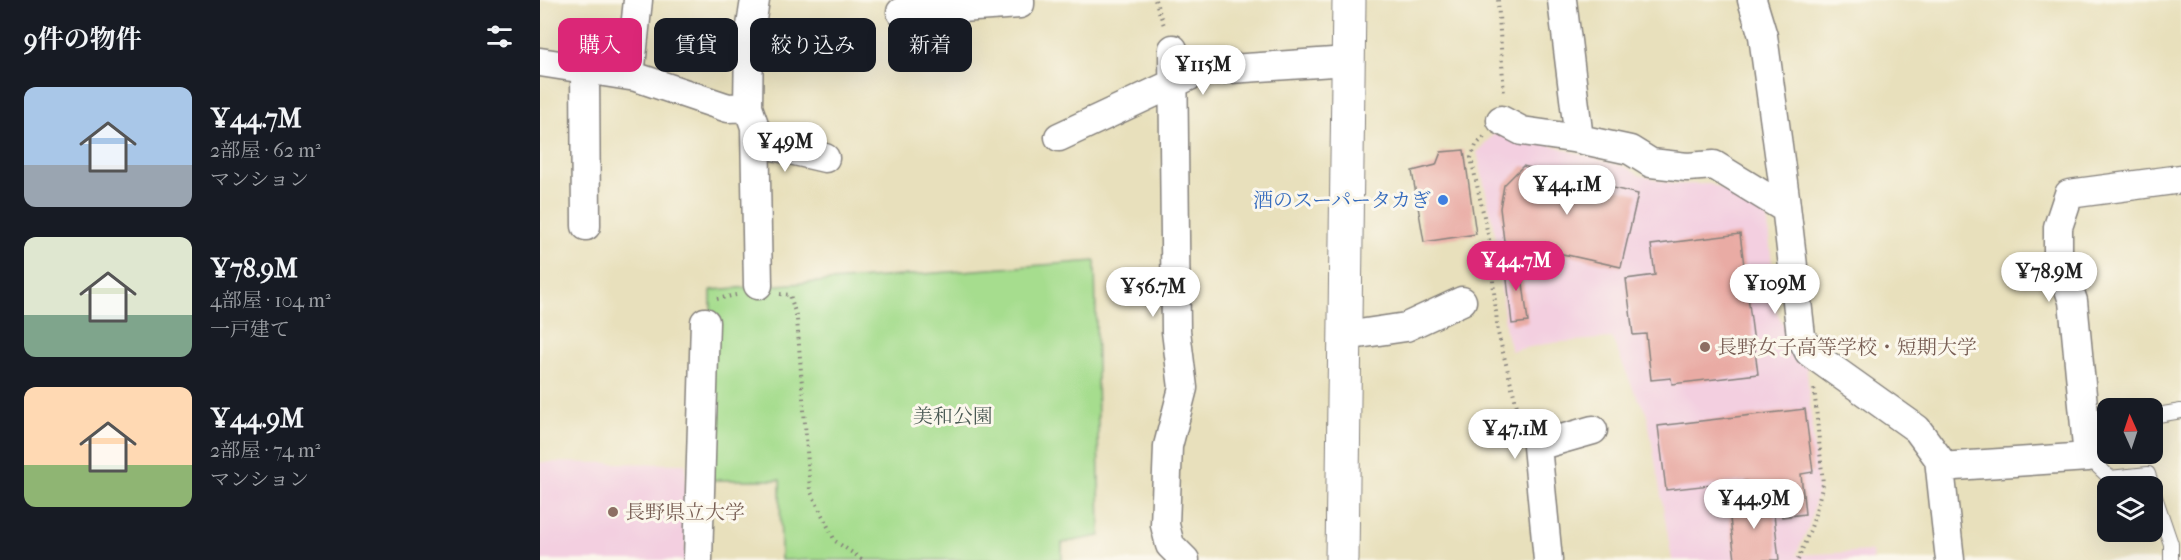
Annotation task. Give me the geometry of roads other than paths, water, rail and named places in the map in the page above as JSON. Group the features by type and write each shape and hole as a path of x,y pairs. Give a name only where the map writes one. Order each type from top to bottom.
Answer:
{"street":[{"path":"630,76 638,0"},
{"path":"754,0 749,39 748,107 755,127 756,142 760,289"},
{"path":"902,12 1020,4 1020,0"},
{"path":"1342,560 1349,0"},
{"path":"1562,0 1579,139"},
{"path":"1752,0 1763,36 1801,336 1809,352 1917,429 1939,459 1950,560"},
{"path":"1173,49 1176,331 1183,388 1168,446 1165,525 1170,545 1185,560"},
{"path":"1059,137 1200,72 1348,61"},
{"path":"540,62 558,64"},
{"path":"585,72 586,226"},
{"path":"608,72 630,76 728,108 748,107"},
{"path":"1501,120 1522,130 1630,150 1651,163 1687,167 1714,165 1786,209"},
{"path":"756,142 825,158"},
{"path":"1940,467 2088,458 2096,426 2073,301 2058,257 2058,227 2070,194 2181,179"},
{"path":"1345,336 1406,327 1462,301"},
{"path":"698,560 705,322"},
{"path":"1548,560 1537,446 1593,430"}],"lane":[{"path":"2163,414 2181,411"},
{"path":"2088,458 2108,476"},
{"path":"2129,476 2148,474 2149,476"},
{"path":"2163,520 2171,544 2171,560"}],"place":[{"name":"酒のスーパータカぎ","path":"1443,200"},
{"name":"長野女子高等学校・短期大学","path":"1705,347"},
{"name":"長野県立大学","path":"613,512"}],"park label":[{"name":"美和公園","path":"953,416"}]}
